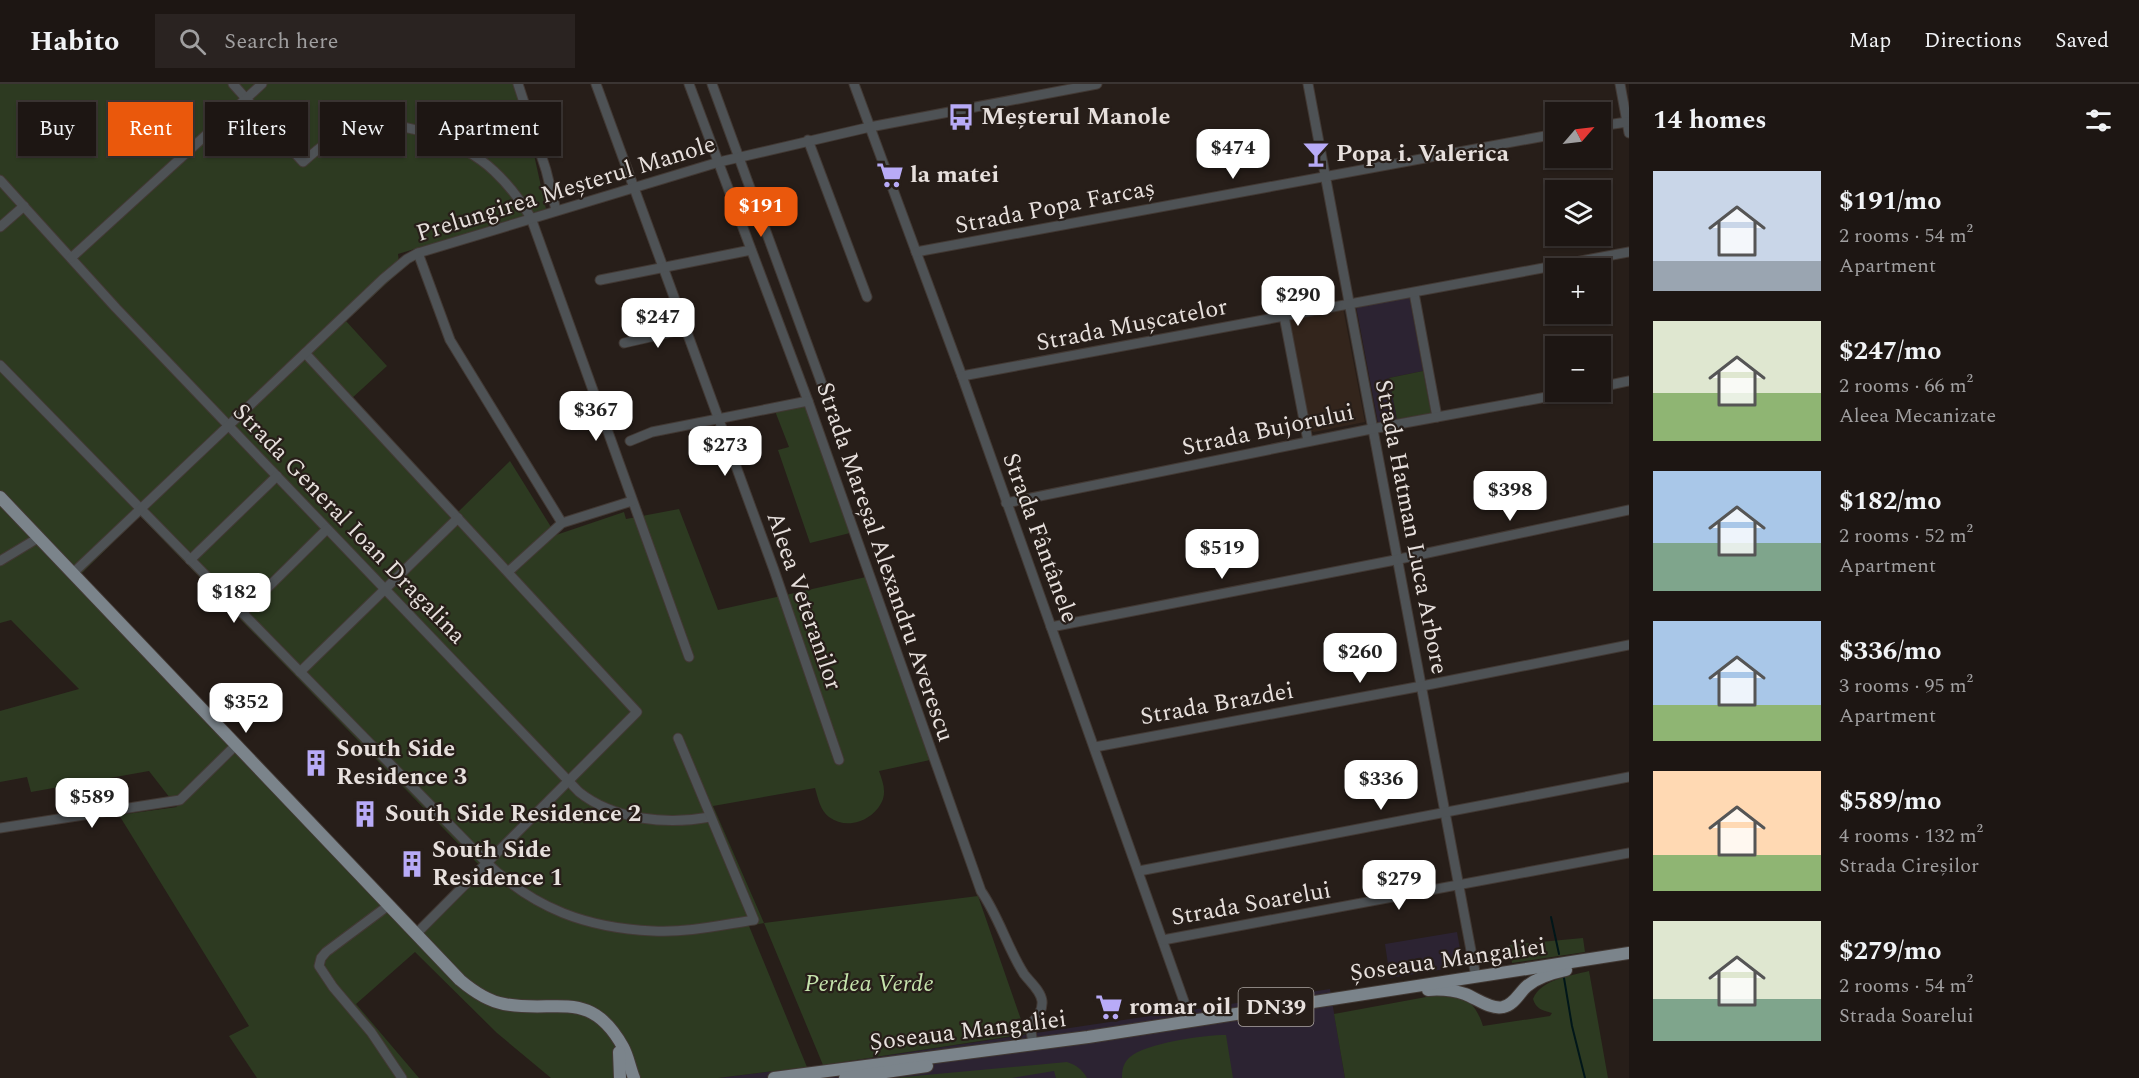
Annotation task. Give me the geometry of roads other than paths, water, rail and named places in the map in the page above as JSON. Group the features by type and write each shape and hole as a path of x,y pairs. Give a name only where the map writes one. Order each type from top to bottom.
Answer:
{"main road":[{"path":"0,497 473,991 503,1004 581,1008 598,1016 612,1029 624,1047 634,1078"},
{"name":"Șoseaua Mangaliei","path":"774,1078 1033,1044 1629,953"},
{"name":"Șoseaua Mangaliei","path":"845,1078 1064,1047 1425,990 1460,993 1496,1008 1507,1006 1529,985 1551,974 1629,960"},
{"path":"1503,972 1511,978 1516,987 1515,998 1511,1003"},
{"path":"1476,977 1486,1003"},
{"path":"619,1041 620,1078"}],"street":[{"path":"233,84 303,162 329,139 355,128 384,125 415,129 453,143 493,169 512,190 531,218 689,657"},
{"path":"71,258 262,84"},
{"path":"518,84 546,170 556,210"},
{"name":"Aleea Veteranilor","path":"596,84 774,570 839,760"},
{"name":"Strada Mareșal Alexandru Averescu","path":"689,84 808,401 981,891 993,909 1024,974 1040,995 1041,1009 1030,1025 1033,1044"},
{"name":"Strada Mareșal Alexandru Averescu","path":"712,84 827,398"},
{"name":"Strada Fântânele","path":"854,84 962,376 1186,1006"},
{"name":"Prelungirea Meșterul Manole","path":"72,573 395,268 418,253 633,186 739,157 870,127 1097,84"},
{"name":"Strada Hatman Luca Arbore","path":"1308,84 1476,977"},
{"path":"1620,84 1629,133"},
{"path":"1611,124 1627,122"},
{"name":"Strada Popa Farcaș","path":"916,252 1545,137"},
{"path":"808,140 867,297"},
{"name":"Strada General Ioan Dragalina","path":"0,180 116,308 568,781 594,802 624,814 669,820 710,817"},
{"path":"0,227 24,206"},
{"path":"600,280 751,250"},
{"name":"Strada Mușcatelor","path":"962,376 1629,252"},
{"path":"418,253 450,340 561,523"},
{"path":"1413,292 1437,417"},
{"path":"1284,316 1308,441"},
{"path":"624,343 685,329"},
{"path":"305,353 637,712 416,934"},
{"path":"0,365 504,880 542,904 567,916 612,927 655,931 754,920 678,738"},
{"path":"1611,385 1629,381"},
{"name":"Strada Bujorului","path":"1006,503 1373,428 1545,397"},
{"path":"630,441 652,432 808,401"},
{"path":"190,560 277,476"},
{"path":"508,572 561,523 632,501"},
{"path":"1051,627 1398,560 1629,510"},
{"path":"300,672 458,518"},
{"path":"242,613 327,529"},
{"path":"0,561 38,538"},
{"name":"Strada Brazdei","path":"1095,747 1629,645"},
{"path":"0,828 180,800 236,745"},
{"path":"1138,872 1629,777"},
{"name":"Strada Soarelui","path":"1163,940 1629,853"},
{"path":"389,905 326,952 319,966 402,1078"}],"waterway":[{"path":"1551,917 1559,954"},
{"path":"1564,978 1572,1026 1585,1078"}],"place":[{"name":"Meșterul Manole","path":"961,117"},
{"name":"Popa i. Valerica","path":"1316,154"},
{"name":"la matei","path":"890,175"},
{"name":"South Side Residence 3","path":"316,763"},
{"name":"South Side Residence 2","path":"365,814"},
{"name":"South Side Residence 1","path":"412,864"},
{"name":"romar oil","path":"1109,1007"}],"park label":[{"name":"Perdea Verde","path":"869,984"}]}
